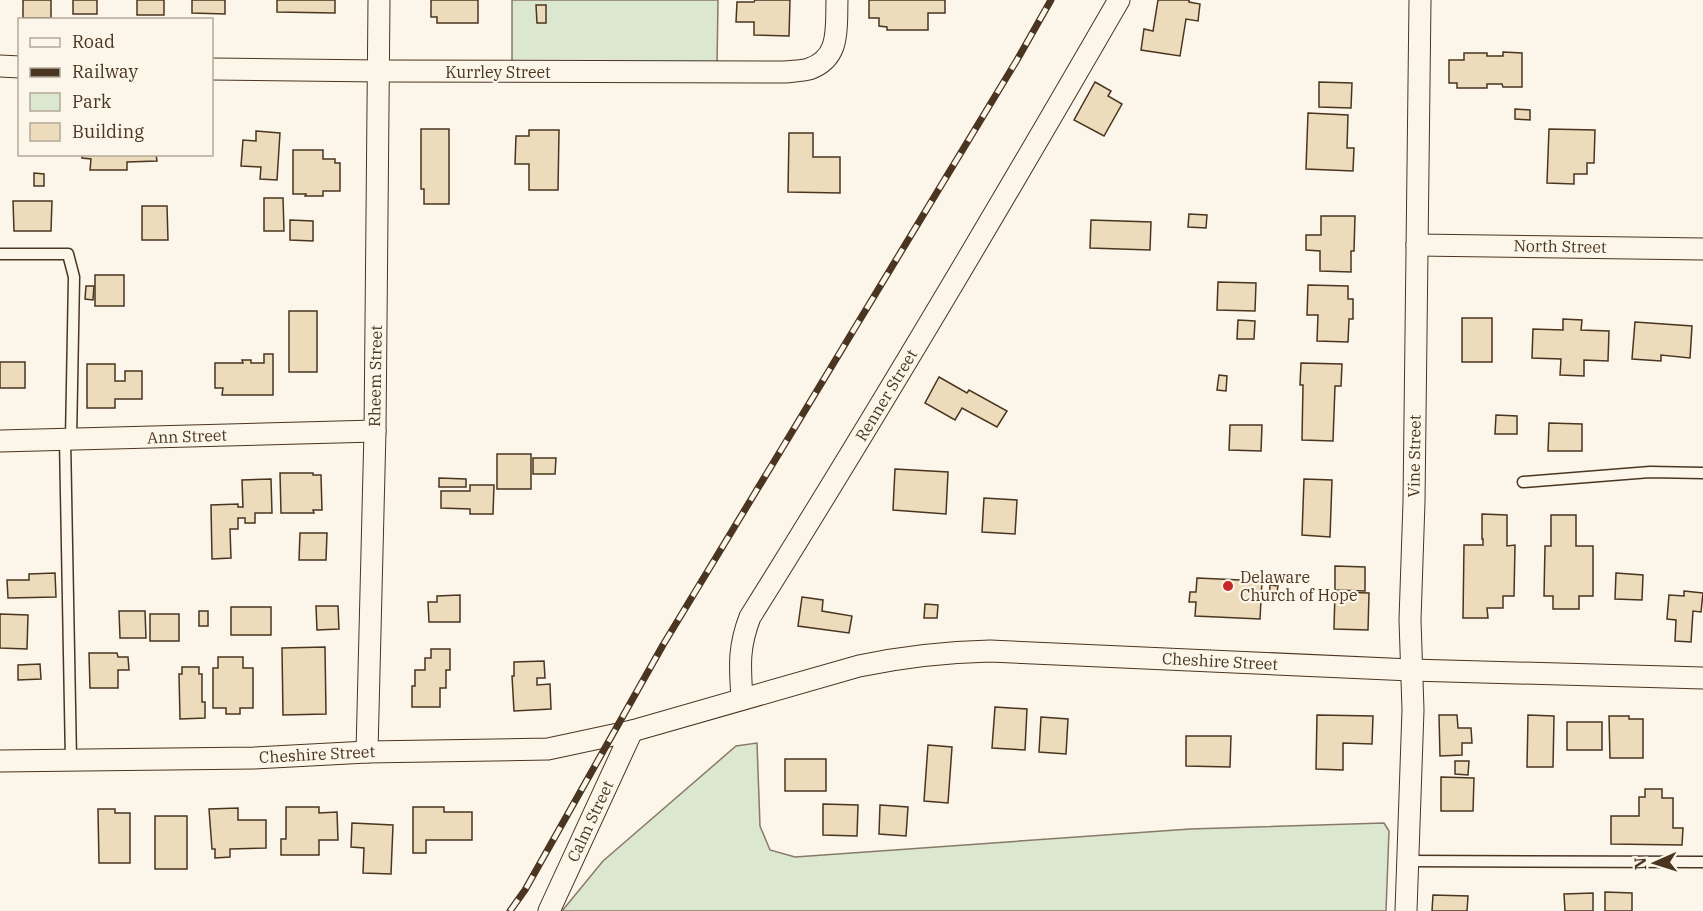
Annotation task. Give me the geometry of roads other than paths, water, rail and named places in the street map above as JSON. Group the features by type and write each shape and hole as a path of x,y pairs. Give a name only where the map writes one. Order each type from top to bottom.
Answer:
{"street":[{"name":"Rheem Street","path":"367,752 375,431 379,0"},
{"name":"Kurrley Street","path":"213,69 785,72 809,69 823,62 831,53 836,42 837,0"},
{"name":"Renner Street","path":"742,699 739,663 743,637 750,617 820,506 1000,206 1119,0"},
{"name":"Vine Street","path":"1406,911 1413,710 1410,620 1414,502 1420,0"},
{"path":"0,66 18,67"},
{"name":"North Street","path":"1417,245 1703,249"},
{"name":"Ann Street","path":"0,441 375,431"},
{"name":"Cheshire Street","path":"742,699 859,666 894,659 954,652 990,651 1411,670 1703,678"},
{"path":"632,730 742,699"},
{"name":"Cheshire Street","path":"0,761 254,758 367,752 548,749 632,730"},
{"name":"Calm Street","path":"549,911 632,730"}],"lane":[{"path":"0,254 68,254 74,277 68,439 71,760"},
{"path":"1523,482 1650,472 1703,474"},
{"path":"1407,861 1703,862"}],"railway":[{"path":"510,911 525,890 663,645 1051,0"}],"place":[{"name":"Delaware Church of Hope","path":"1228,586"}]}
